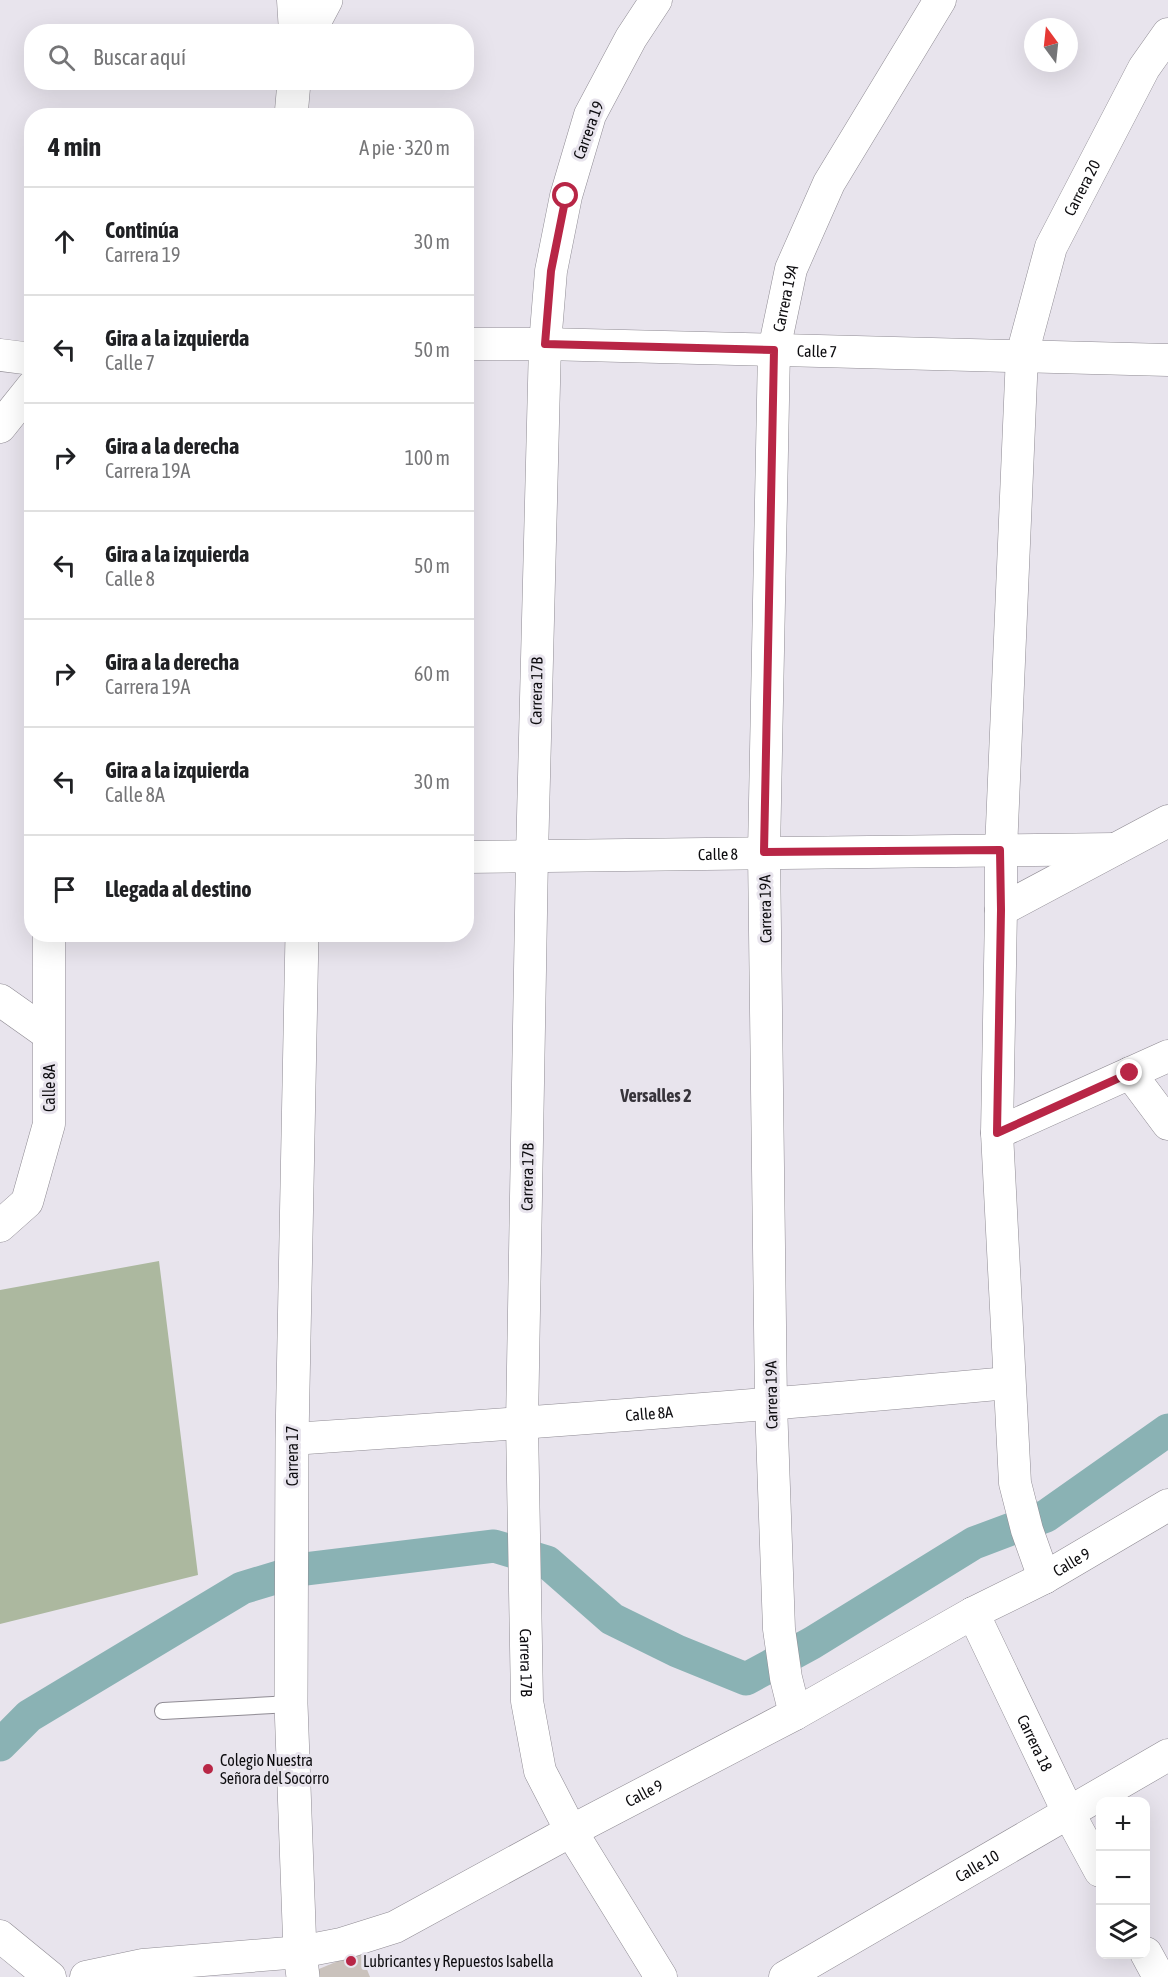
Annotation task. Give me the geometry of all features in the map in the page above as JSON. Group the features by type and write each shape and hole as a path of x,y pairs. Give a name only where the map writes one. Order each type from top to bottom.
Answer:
{"street":[{"path":"293,0 294,24"},
{"path":"313,24 326,0"},
{"name":"Carrera 19","path":"545,344 553,261 566,196 590,115 631,38 656,0"},
{"name":"Carrera 19A","path":"795,1714 786,1677 779,1629 771,1404 764,852 774,350 791,269 830,183 940,0"},
{"name":"Carrera 20","path":"1022,355 1051,247 1144,69 1168,34"},
{"path":"292,108 293,90"},
{"name":"Calle 7","path":"474,344 1168,360"},
{"name":"Carrera 17B","path":"545,344 532,856 522,1424 527,1701 540,1771 571,1831 661,1977"},
{"path":"0,355 24,358"},
{"path":"1022,355 1000,850 997,1133 1014,1483 1026,1530 1044,1578"},
{"path":"0,427 24,397"},
{"name":"Calle 8","path":"1001,910 1168,821"},
{"name":"Calle 8","path":"474,857 1115,849"},
{"name":"Calle 8A","path":"0,1226 27,1202 49,1124 49,942"},
{"name":"Carrera 17","path":"302,942 292,1439 291,1704 302,1965"},
{"path":"0,1000 48,1034"},
{"path":"997,1133 1168,1056"},
{"path":"1130,1073 1168,1124"},
{"name":"Calle 8A","path":"292,1439 522,1424 1008,1383"},
{"name":"Calle 9","path":"86,1977 143,1965 302,1965 341,1944 395,1927 571,1831 795,1714 973,1613 1044,1578 1168,1505"},
{"name":"Carrera 18","path":"973,1613 1068,1812 1096,1862"},
{"name":"Calle 10","path":"785,1977 1168,1755"},
{"path":"0,1936 50,1977"},
{"path":"1149,1959 1159,1977"}],"lane":[{"path":"163,1711 291,1704"}],"green space":[{"path":"159,1261 198,1575 0,1624 0,1290"}],"building":[{"name":"Lubricantes y Repuestos Isabella","path":"360,1952 370,1977 315,1977 314,1971"}],"waterway":[{"path":"0,1745 29,1716 242,1588 305,1569 494,1546 547,1562 612,1619 677,1651 746,1679 812,1643 974,1543 1046,1516 1168,1430"}],"place":[{"name":"Colegio Nuestra Señora del Socorro","path":"208,1769"},
{"name":"Lubricantes y Repuestos Isabella","path":"351,1961"}],"district":[{"name":"Versalles 2","path":"656,1096"}],"route":[{"path":"566,196 551,271 545,344 774,350 764,852 1000,850 997,1133 1130,1073"}]}
